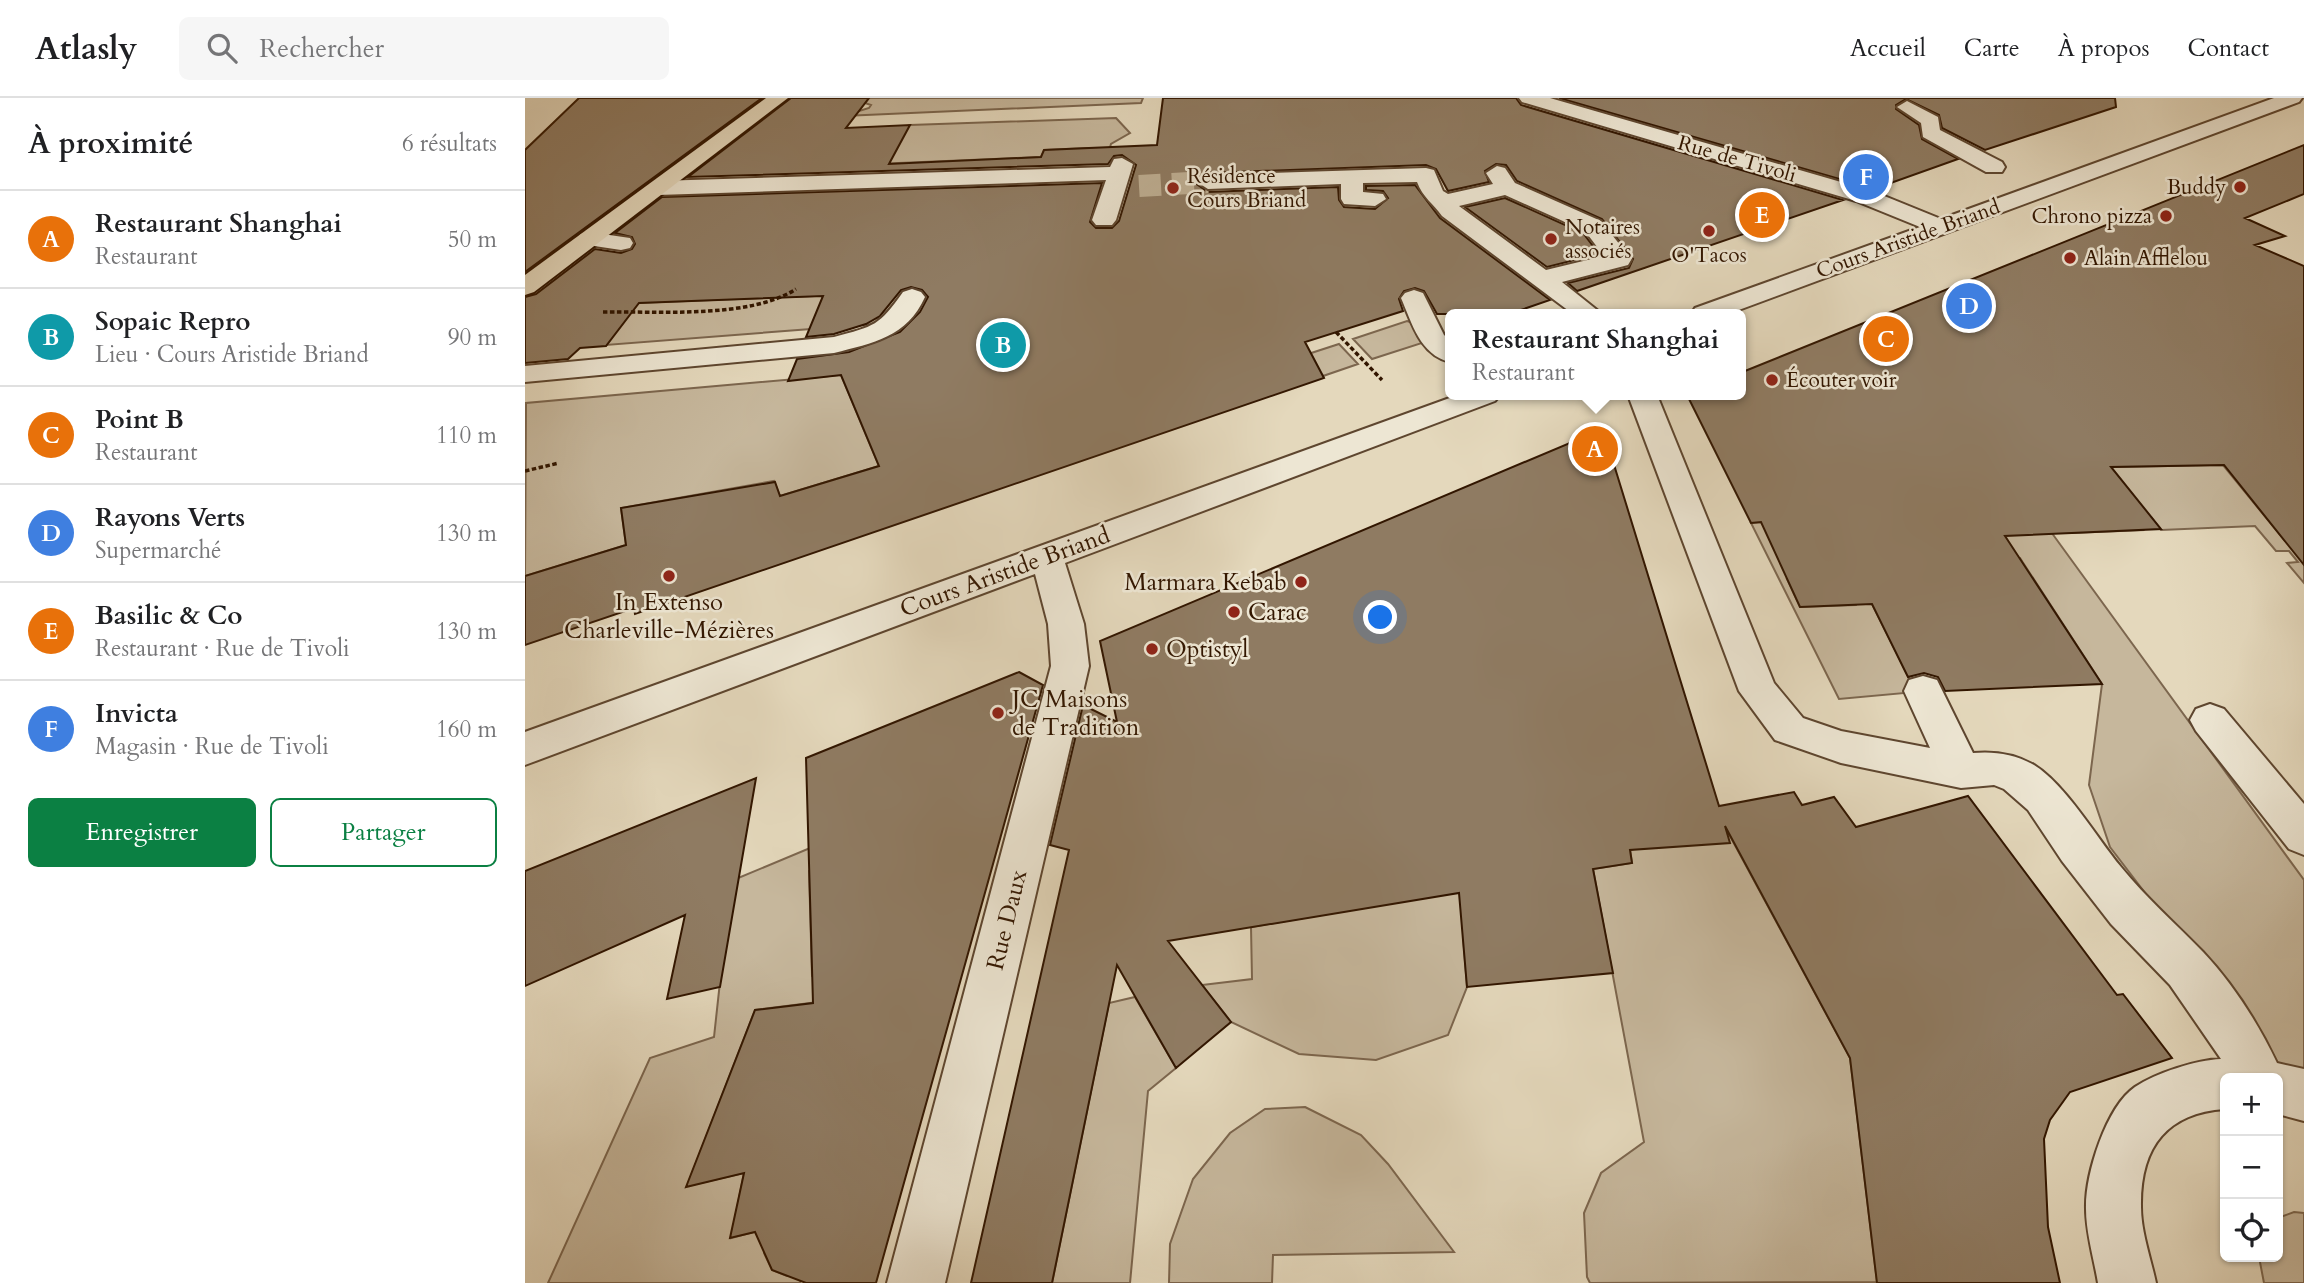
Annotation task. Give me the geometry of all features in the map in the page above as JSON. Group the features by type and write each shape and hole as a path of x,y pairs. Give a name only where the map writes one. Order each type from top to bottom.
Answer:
{"main road":[{"path":"525,264 750,98"},
{"path":"525,287 778,98"}],"street":[{"name":"Rue de Tivoli","path":"1529,98 1888,204 1941,227"},
{"name":"Cours Aristide Briand","path":"1718,309 2271,102 2292,98"},
{"path":"1907,107 1931,121 1930,133 1994,167"},
{"path":"1104,220 1119,174"},
{"path":"658,188 1119,174 1139,186"},
{"path":"1218,174 1352,177 1426,175 1433,195 1445,202 1450,211 1582,309"},
{"path":"1352,177 1352,199 1375,199"},
{"path":"1445,202 1502,181 1540,205 1558,208 1573,219 1585,221 1609,245 1619,260 1542,279"},
{"path":"589,239 621,243"},
{"path":"525,374 834,345 876,335 905,316 912,297"},
{"path":"1414,298 1432,339 1445,350"},
{"name":"Cours Aristide Briand","path":"525,749 1471,400"},
{"path":"1645,400 1758,691 1789,729 1840,747 1961,771 1996,768 2019,777 2043,797 2077,847 2127,909 2187,969 2230,1025 2255,1073"},
{"name":"Rue Daux","path":"916,1283 1070,666 1066,620 1046,556"},
{"path":"1923,691 1961,771"},
{"path":"2210,720 2304,836"},
{"path":"2127,1283 2112,1208 2122,1149 2152,1106 2200,1084 2220,1084"},
{"path":"2283,1089 2304,1095"}],"path":[{"path":"603,312 721,309 791,296 796,289"},
{"path":"1336,332 1382,380"},
{"path":"525,471 559,463"}],"shaded area":[{"path":"869,98 1143,98 1141,103 843,116 869,108 871,105 865,103"},
{"path":"1116,118 1130,133 1111,144 1108,154 1089,148 1044,150 1041,157 803,167 910,125"},
{"path":"890,280 876,324 606,345 610,304 840,295"},
{"path":"1407,321 1413,323 1422,343 1372,359 1353,339"},
{"path":"1339,344 1358,364 1323,376 1302,356"},
{"path":"841,375 879,466 780,496 774,481 621,508 626,545 525,576 526,403"},
{"path":"2223,465 2285,541 2304,541 2304,583 2287,563 2298,562 2289,551 2276,551 2255,526 2161,530 2151,517 2134,518 2143,530 2071,533 2046,525 2304,880 2304,1077 2278,1067 2110,847 2089,785 2102,684 2020,558 1853,563 1787,579 1800,607 1856,605 1865,590 1916,692 1839,699 1751,523 1828,517 2009,469"},
{"path":"1724,825 1850,1058 1877,1282 1590,1283 1587,1277 1584,1213 1601,1173 1644,1142 1593,869 1632,863 1630,850"},
{"path":"822,843 823,866 809,871 812,976 898,992 755,1010 687,1186 744,1173 731,1238 765,1229 764,1253 772,1270 787,1276 803,1273 800,1283 548,1283 650,1058 714,1037 731,881"},
{"path":"1504,884 1517,924 1463,936 1467,987 1448,1035 1376,1060 1299,1054 1231,1022 1202,985 1252,979 1251,927"},
{"path":"1135,997 1176,1068 1148,1091 1130,1283 1052,1283 1109,1003"},
{"path":"1305,1107 1361,1135 1388,1164 1454,1252 1273,1255 1272,1283 1169,1283 1170,1244 1193,1179 1230,1133 1265,1109"},
{"path":"2294,1212 2304,1213 2304,1283 2264,1283 2260,1262 2283,1262 2283,1216"}],"building":[{"path":"579,98 762,98 525,272 525,150"},
{"path":"791,98 869,98 846,128 910,125 889,164 1041,157 1044,150 1157,145 1163,98 1516,98 1521,105 1843,200 1577,291 1568,283 1629,268 1633,259 1602,219 1517,181 1506,165 1496,164 1485,171 1489,182 1448,191 1436,169 1426,165 1207,173 1195,183 1208,192 1338,187 1339,200 1344,207 1375,209 1388,198 1383,191 1366,190 1366,186 1415,185 1440,218 1550,300 1524,309 1445,309 1445,314 1437,314 1424,291 1415,288 1404,291 1399,299 1403,311 1305,342 1324,378 635,614 634,608 525,645 525,576 626,545 621,508 775,482 780,496 879,466 841,375 788,381 797,359 849,352 900,332 920,312 928,297 922,290 911,287 901,290 880,316 866,324 834,334 806,337 823,296 639,303 606,346 580,348 568,359 525,363 525,297 536,294 595,249 621,253 632,249 635,244 632,237 615,233 662,197 1102,183 1090,222 1096,228 1112,228 1119,221 1136,165 1122,155 1114,156 1108,164 688,177"},
{"path":"1559,98 2115,98 2116,107 1985,150 1942,128 1939,115 1906,99 1896,105 1896,109 1919,125 1922,139 1958,159 1874,189"},
{"path":"2304,145 2304,194 2245,218 2285,236 2255,245 2304,266 2304,565 2224,465 2111,467 2161,529 2005,536 2102,684 1945,691 1938,677 1924,673 1908,677 1872,604 1800,607 1761,522 1751,523 1690,400 1746,400 1746,371"},
{"path":"1505,198 1583,233 1599,254 1547,267 1465,207"},
{"path":"1603,429 1719,806 1794,792 1802,805 1834,797 1856,827 1968,796 2117,995 2123,994 2172,1058 2070,1092 2050,1120 2044,1139 2048,1227 2060,1283 1877,1283 1850,1058 1725,826 1730,843 1630,850 1632,863 1593,869 1613,973 1467,987 1459,893 1168,941 1231,1022 1176,1068 1117,965 1052,1283 971,1283 1069,850 1050,845 1083,705 1117,722 1100,641"},
{"path":"1019,672 1043,685 876,1283 806,1283 772,1270 755,1232 730,1238 744,1173 686,1187 755,1010 813,1003 806,758"},
{"path":"756,778 720,987 667,999 685,915 525,986 525,871"}],"tunnel":[{"path":"1139,186 1208,182"}],"place":[{"name":"Invicta","path":"1866,177"},
{"name":"Buddy","path":"2240,187"},
{"name":"Résidence Cours Briand","path":"1173,188"},
{"name":"Basilic & Co","path":"1762,215"},
{"name":"Chrono pizza","path":"2166,216"},
{"name":"O'Tacos","path":"1709,231"},
{"name":"Notaires associés","path":"1551,239"},
{"name":"Alain Afflelou","path":"2070,258"},
{"name":"Rayons Verts","path":"1969,306"},
{"name":"Point B","path":"1886,339"},
{"name":"Sopaic Repro","path":"1003,345"},
{"name":"Écouter voir","path":"1772,380"},
{"name":"Restaurant Shanghai","path":"1595,449"},
{"name":"In Extenso Charleville-Mézières","path":"669,576"},
{"name":"Marmara Kebab","path":"1301,582"},
{"name":"Carac","path":"1234,612"},
{"name":"Optistyl","path":"1152,649"},
{"name":"JC Maisons de Tradition","path":"998,713"}]}
